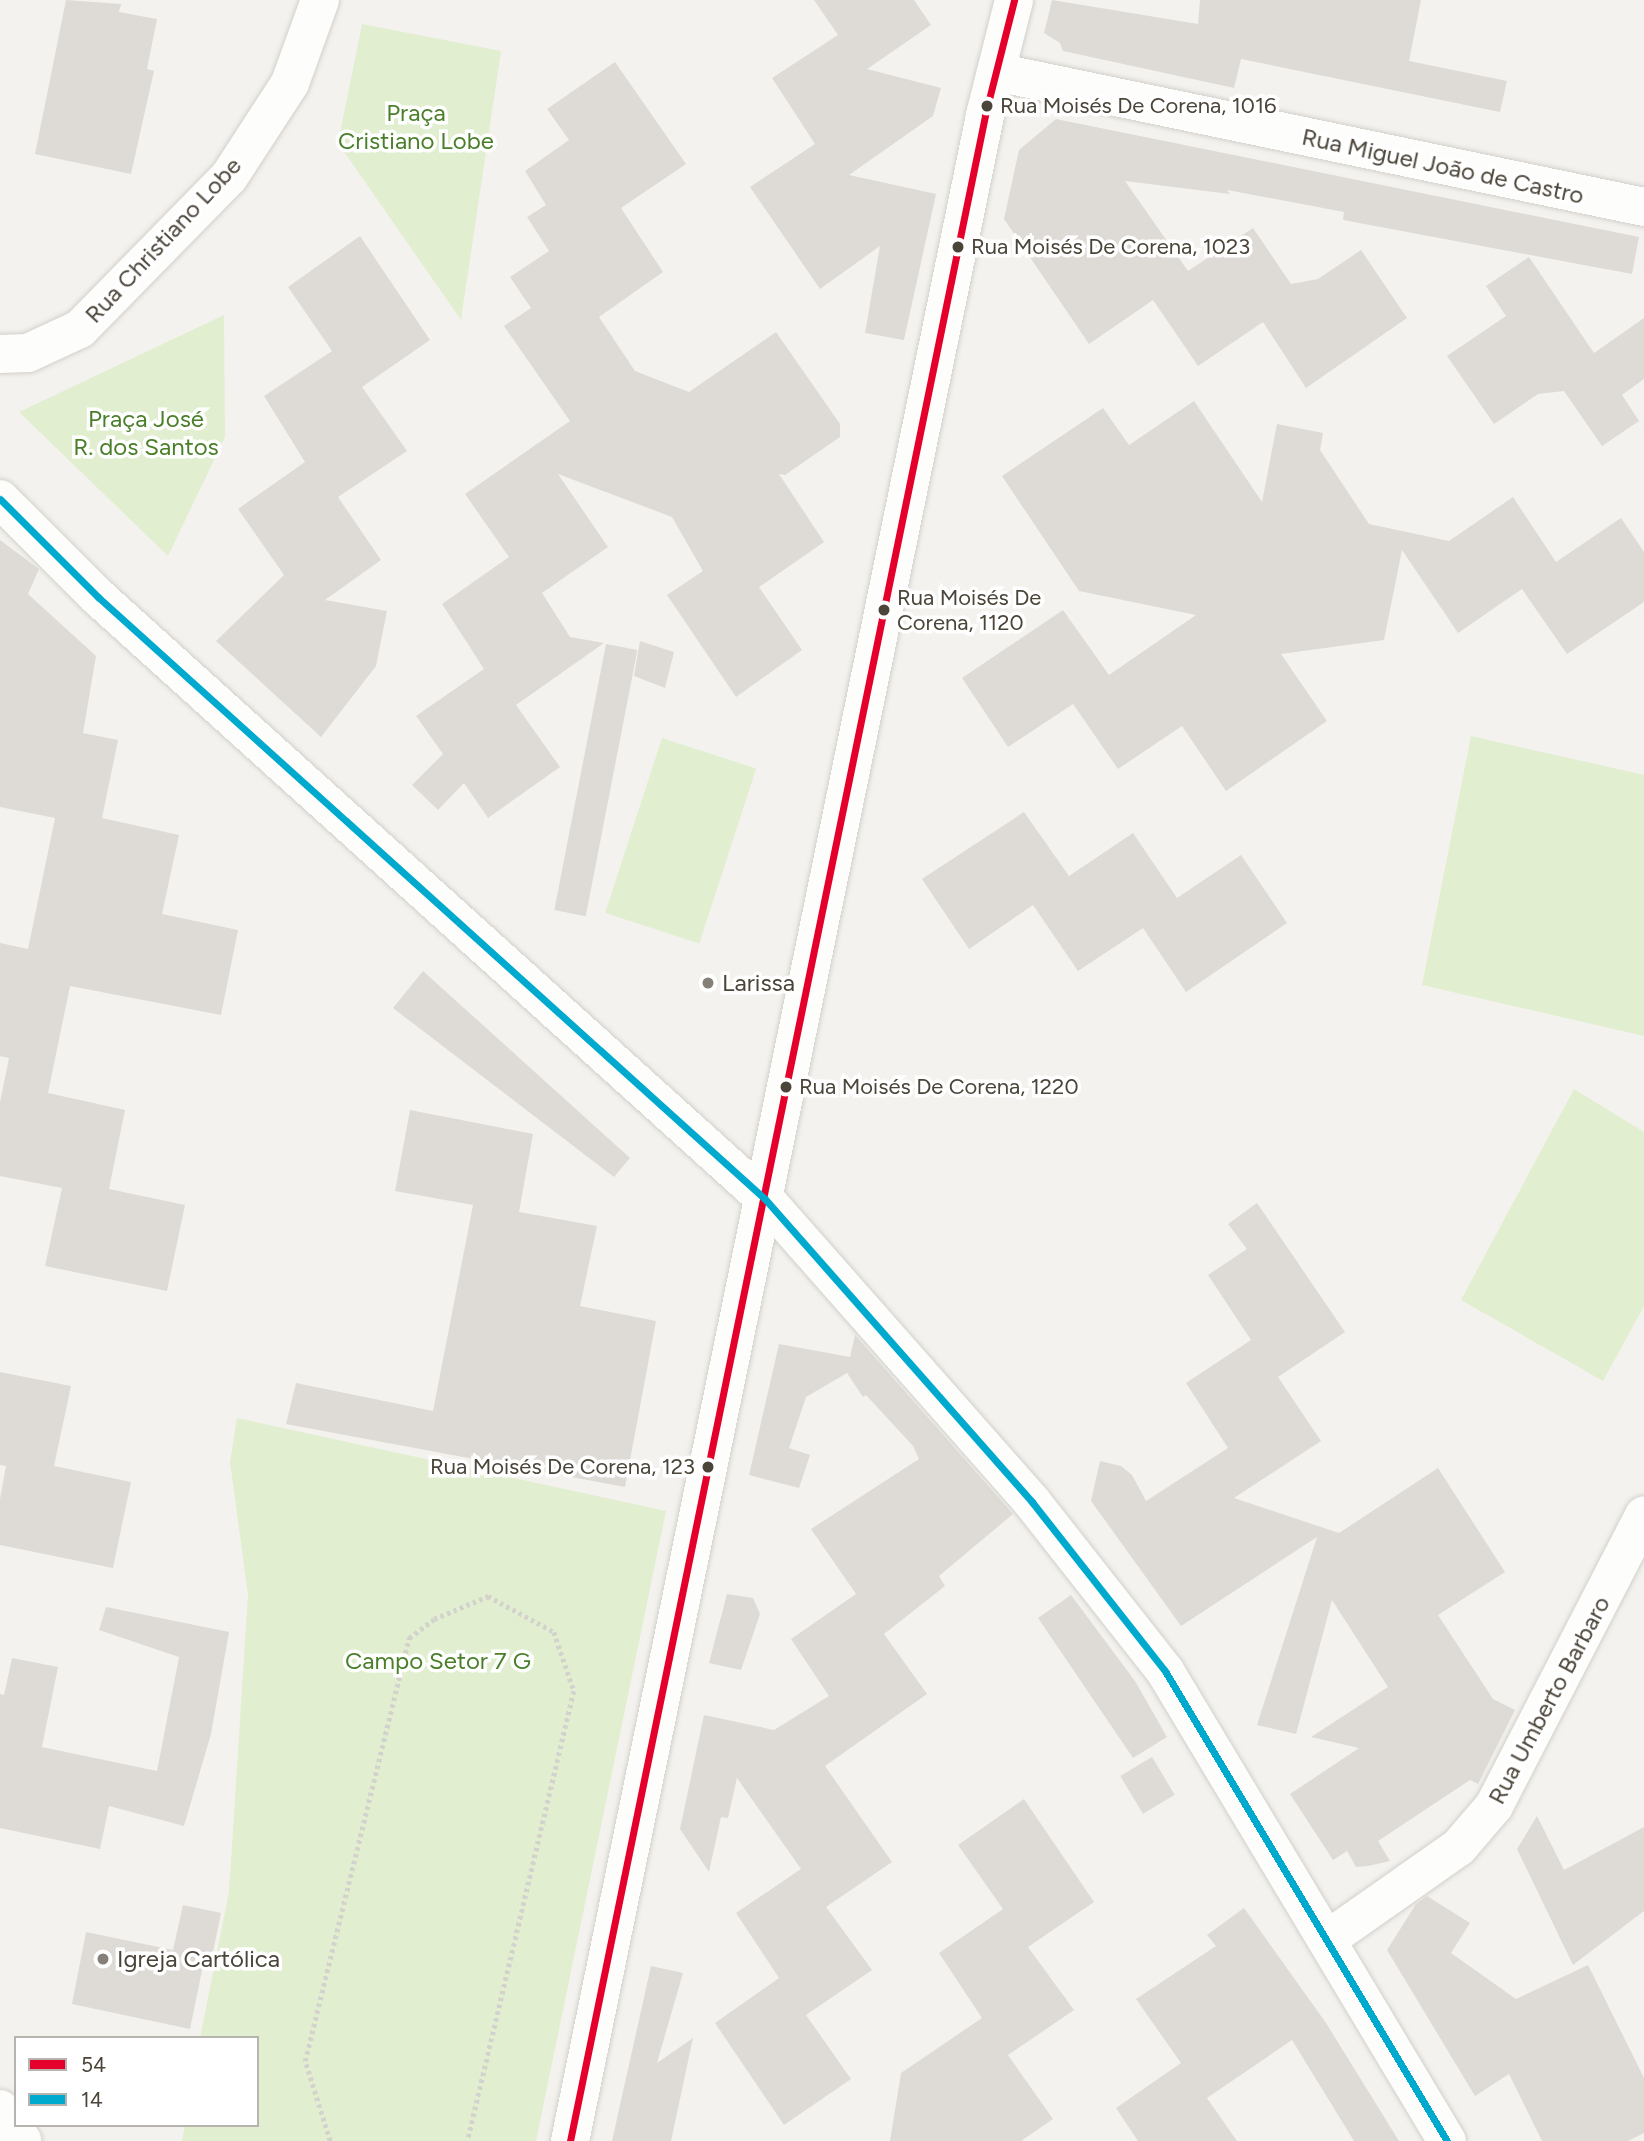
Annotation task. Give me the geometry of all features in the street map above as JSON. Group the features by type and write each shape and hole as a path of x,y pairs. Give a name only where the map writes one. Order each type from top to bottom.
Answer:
{"street":[{"name":"Rua Christiano Lobe","path":"0,354 28,354 80,329 229,177 290,83 320,0"},
{"path":"570,2141 996,72 1014,0"},
{"name":"Rua Miguel João de Castro","path":"996,72 1644,207"},
{"path":"0,499 98,597 765,1199 1032,1502 1165,1671 1447,2141"},
{"name":"Rua Umberto Barbaro","path":"1328,1939 1459,1847 1494,1806 1644,1515"},
{"path":"0,2109 22,2141"}],"path":[{"path":"330,2141 305,2061 409,1637 434,1619 488,1596 554,1633 574,1691 468,2141"}],"green space":[{"name":"Praça Cristiano Lobe","path":"362,24 501,51 461,320 338,143"},
{"name":"Praça José R. dos Santos","path":"224,315 225,437 168,556 19,412"},
{"path":"1471,736 1644,775 1644,1036 1422,985"},
{"path":"662,738 756,769 699,944 605,913"},
{"path":"1574,1089 1644,1132 1644,1306 1603,1381 1461,1300"},
{"name":"Campo Setor 7 G","path":"237,1418 666,1511 536,2141 182,2141 185,2127 259,2127 259,2036 200,2036 229,1892 248,1595 230,1462"}],"building":[{"path":"66,0 121,4 119,12 157,19 147,69 154,71 131,174 35,154"},
{"path":"814,0 914,0 931,25 867,69 941,88 933,116 849,175 936,194 904,340 865,333 880,246 820,289 750,187 815,144 772,78 838,35"},
{"path":"1052,0 1198,24 1200,0 1421,0 1409,61 1507,81 1500,112 1241,59 1234,88 1063,51 1060,43 1044,33"},
{"path":"615,62 686,164 621,208 663,272 599,317 635,371 689,392 776,332 840,424 840,437 785,475 779,474 824,542 759,587 802,650 736,697 667,595 703,571 672,517 558,474 608,547 542,593 570,637 604,643 516,705 560,767 488,818 464,783 438,810 412,785 443,754 416,716 484,669 442,604 509,557 465,494 570,421 504,326 531,308 510,277 549,251 527,217 546,205 525,171 569,140 547,109"},
{"path":"1056,119 1639,237 1632,274 1343,220 1344,212 1227,190 1230,194 1125,181 1188,271 1253,228 1291,284 1318,279 1361,250 1407,318 1306,388 1263,322 1198,366 1153,300 1089,344 1004,219 1019,150"},
{"path":"360,236 430,340 362,387 407,451 338,497 381,560 325,600 387,611 376,666 321,737 216,641 284,575 238,509 305,462 264,396 332,351 288,287"},
{"path":"1529,257 1594,353 1644,318 1644,379 1622,395 1639,421 1602,446 1564,391 1538,394 1494,424 1447,356 1506,316 1486,286"},
{"path":"1194,401 1262,502 1277,424 1323,433 1320,450 1369,524 1449,541 1513,497 1556,562 1621,518 1644,552 1644,602 1567,654 1522,589 1458,633 1402,550 1384,640 1281,654 1327,721 1226,791 1182,726 1118,769 1073,704 1008,747 962,678 1063,610 1109,675 1196,615 1079,591 1002,476 1103,408 1129,445"},
{"path":"0,540 39,569 28,594 96,656 83,733 118,740 102,818 179,835 162,914 238,930 221,1015 70,986 48,1093 125,1110 109,1189 185,1205 167,1291 45,1266 62,1188 0,1176 0,1102 9,1058 0,1056 0,943 28,949 55,818 0,807"},
{"path":"640,641 674,652 665,688 634,676"},
{"path":"606,644 637,650 586,916 554,910"},
{"path":"1024,812 1069,876 1133,833 1177,898 1241,855 1287,923 1186,992 1143,928 1078,971 1033,905 969,949 922,879"},
{"path":"423,971 630,1158 614,1177 393,1008"},
{"path":"410,1110 533,1134 519,1212 597,1226 580,1306 656,1321 625,1487 286,1424 296,1383 433,1411 473,1205 395,1191"},
{"path":"1257,1203 1345,1332 1278,1377 1321,1441 1234,1498 1339,1533 1438,1468 1505,1572 1438,1615 1493,1699 1515,1710 1478,1784 1470,1780 1378,1841 1390,1861 1368,1866 1356,1867 1347,1851 1333,1860 1290,1794 1359,1748 1311,1737 1388,1687 1332,1600 1296,1734 1257,1725 1317,1537 1181,1626 1091,1501 1100,1461 1121,1466 1132,1475 1146,1501 1228,1448 1186,1383 1251,1340 1208,1275 1247,1249 1228,1224"},
{"path":"855,1335 1013,1514 939,1576 945,1586 884,1634 927,1694 825,1766 892,1862 826,1907 872,1970 806,2015 851,2079 784,2125 715,2023 779,1978 736,1913 801,1869 737,1778 728,1818 721,1817 709,1872 680,1829 704,1715 774,1730 829,1696 791,1639 856,1594 811,1529 919,1459 913,1446 866,1395 863,1397 847,1373 806,1397 789,1448 810,1455 799,1488 749,1475 779,1344 850,1357"},
{"path":"0,1372 71,1386 54,1466 131,1482 113,1568 0,1545 0,1499 6,1466 0,1465"},
{"path":"727,1594 753,1598 760,1614 741,1670 709,1663"},
{"path":"1071,1595 1135,1681 1167,1737 1133,1758 1038,1618"},
{"path":"106,1607 229,1632 211,1734 184,1826 109,1806 100,1849 0,1828 0,1694 4,1695 12,1658 58,1667 42,1747 157,1771 179,1657 99,1630"},
{"path":"1152,1757 1175,1795 1143,1814 1120,1776"},
{"path":"1024,1799 1094,1902 1028,1947 1074,2010 1008,2055 1053,2119 1021,2141 890,2141 901,2073 982,2018 939,1953 1003,1909 958,1845"},
{"path":"1537,1816 1564,1870 1644,1827 1644,1911 1573,1965 1517,1849"},
{"path":"1427,1896 1470,1923 1451,1953 1516,1999 1588,1965 1644,2078 1644,2133 1628,2141 1542,2141 1509,2074 1475,2096 1387,1950 1416,1904"},
{"path":"183,1905 221,1913 212,1957 205,1956 190,2029 72,2004 86,1932 173,1950"},
{"path":"1244,1908 1326,2023 1399,2141 1354,2141 1292,2040 1207,2098 1237,2141 1138,2141 1116,2108 1181,2063 1136,1999 1216,1946 1207,1935"},
{"path":"651,1966 683,1973 657,2063 693,2038 671,2141 612,2141"}],"transit line":[{"name":"54","path":"570,2141 985,115 1014,0"},
{"name":"14","path":"0,499 98,597 765,1199 1032,1502 1165,1671 1447,2141"}],"place":[{"name":"Rua Moisés De Corena, 1016","path":"987,106"},
{"name":"Rua Moisés De Corena, 1023","path":"958,247"},
{"name":"Rua Moisés De Corena, 1120","path":"884,610"},
{"name":"Larissa","path":"708,983"},
{"name":"Rua Moisés De Corena, 1220","path":"786,1087"},
{"name":"Rua Moisés De Corena, 123","path":"708,1467"},
{"name":"Igreja Cartólica","path":"103,1959"}]}
